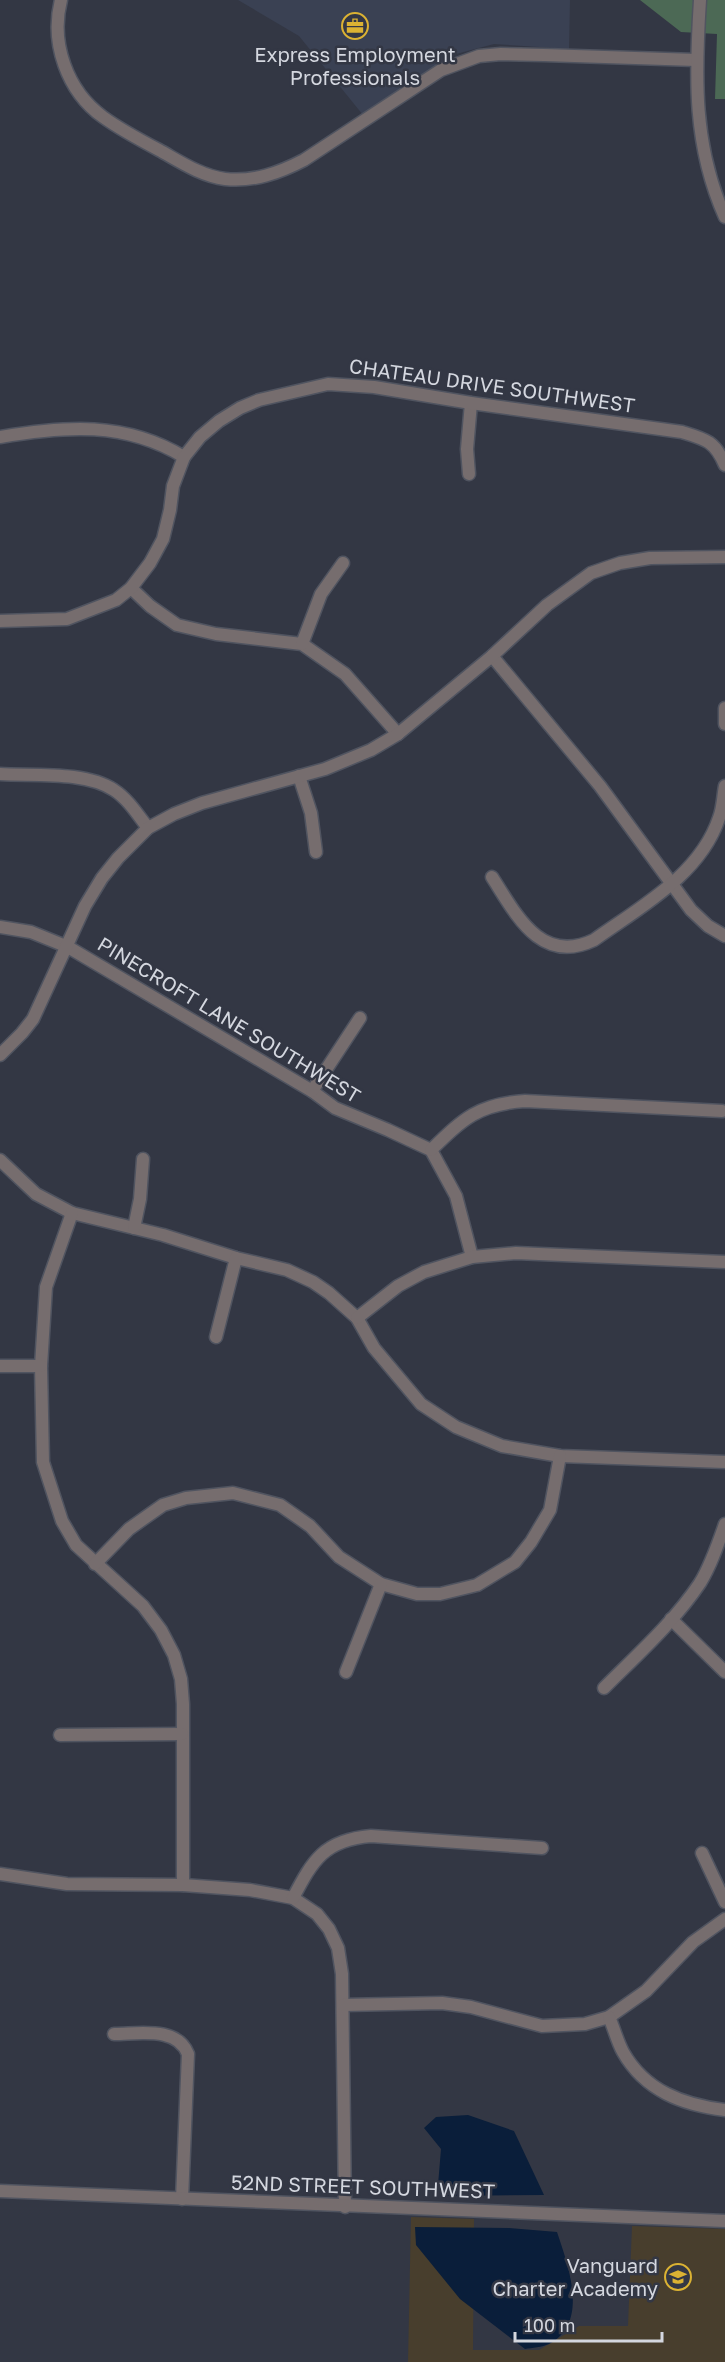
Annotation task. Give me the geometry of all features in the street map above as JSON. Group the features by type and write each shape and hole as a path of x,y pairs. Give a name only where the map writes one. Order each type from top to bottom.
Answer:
{"street":[{"path":"61,0 57,41 70,80 79,93 101,116 122,130 192,169 224,179 256,179 283,171 304,160 441,70 479,56 533,54 696,60"},
{"path":"700,0 696,60 699,126 707,170 725,217"},
{"name":"CHATEAU DRIVE SOUTHWEST","path":"0,621 67,619 116,600 131,588 150,563 163,539 173,486 184,457 200,437 219,421 259,400 328,384 374,387 471,403 682,432 706,440 719,451 725,465"},
{"path":"469,474 466,449 471,403"},
{"path":"0,437 64,429 113,430 167,447 184,457"},
{"path":"0,1055 33,1019 86,906 102,878 148,828 202,803 325,769 371,750 398,734 492,656 547,605 591,573 620,563 650,558 725,557"},
{"path":"302,644 321,594 343,563"},
{"path":"131,588 150,606 177,625 216,634 302,644 345,674 398,734"},
{"path":"492,656 600,786 691,910 708,926 725,936"},
{"path":"725,708 725,724"},
{"path":"0,774 79,777 95,781 115,790 132,806 148,828"},
{"path":"299,776 311,813 316,852"},
{"path":"492,878 530,930 545,943 557,947 583,945 594,940 673,883 699,857 719,818 725,786"},
{"name":"PINECROFT LANE SOUTHWEST","path":"0,927 31,933 68,947 312,1091 334,1108 431,1150"},
{"path":"312,1091 360,1018"},
{"path":"472,1257 456,1196 431,1150 469,1116 490,1106 525,1101 722,1111"},
{"path":"134,1228 140,1199 143,1159"},
{"path":"0,1160 36,1194 72,1213 286,1270 313,1282 357,1318 390,1370 421,1404 456,1427 502,1446 560,1456 725,1462"},
{"path":"72,1213 46,1287 41,1366 43,1462 62,1521 76,1545 143,1606 161,1630 174,1655 181,1679 183,1704 183,1885"},
{"path":"357,1318 398,1286 424,1272 472,1257 516,1253 725,1262"},
{"path":"216,1337 236,1258"},
{"path":"0,1366 41,1366"},
{"path":"95,1564 129,1529 163,1505 186,1498 233,1493 280,1504 310,1526 339,1557 381,1584 417,1594 440,1594 477,1585 504,1571 515,1562 531,1542 550,1510 560,1456"},
{"path":"604,1688 671,1619 700,1582 716,1550 725,1524"},
{"path":"346,1672 381,1584"},
{"path":"671,1619 725,1672"},
{"path":"60,1735 182,1734"},
{"path":"293,1898 309,1868 322,1852 337,1843 353,1838 371,1836 542,1848"},
{"path":"702,1853 725,1902"},
{"path":"0,1874 66,1884 183,1885 250,1890 293,1898 317,1914 329,1929 338,1948 342,1974 345,2207"},
{"path":"344,2005 442,2003 471,2007 542,2026 585,2024 609,2017 646,1991 693,1942 725,1919"},
{"path":"609,2017 622,2051 635,2070 650,2084 671,2097 692,2105 725,2110"},
{"path":"114,2034 166,2034 184,2044 188,2054 182,2199"},
{"name":"52ND STREET SOUTHWEST","path":"0,2191 725,2221"}],"shaded area":[{"path":"238,0 570,0 569,49 494,44 456,54 363,115 299,36"},
{"name":"Vanguard Charter Academy","path":"411,2217 474,2219 473,2350 539,2350 579,2326 628,2326 632,2226 725,2229 725,2362 408,2362"}],"green space":[{"path":"640,0 725,0 725,99 715,99 717,34 681,32"}],"water":[{"path":"468,2115 514,2131 544,2195 445,2196 438,2185 441,2149 424,2128 436,2117"},
{"path":"415,2227 509,2228 557,2232 570,2276 572,2292 569,2322 562,2335 549,2344 525,2349 460,2299 416,2245"}],"place":[{"name":"Express Employment Professionals","path":"355,26"},
{"name":"Vanguard Charter Academy","path":"678,2277"}]}
